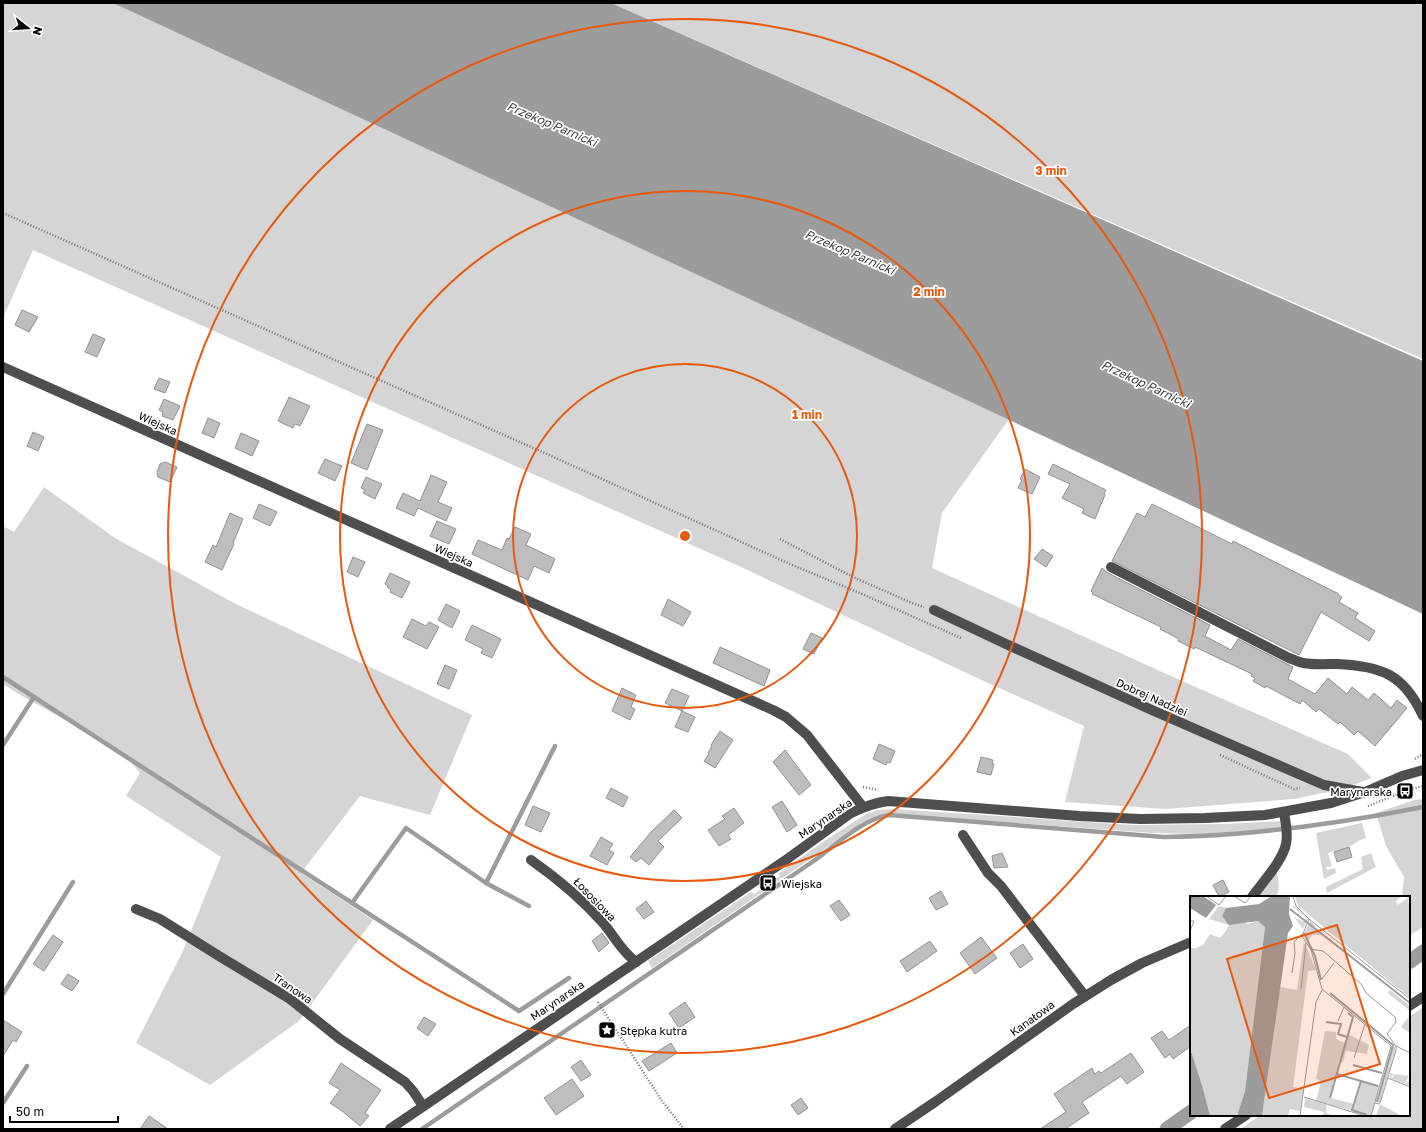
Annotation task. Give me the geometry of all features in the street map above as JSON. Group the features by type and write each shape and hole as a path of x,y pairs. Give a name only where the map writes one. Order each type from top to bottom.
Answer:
{"street":[{"name":"Wiejska","path":"3,367 773,710 786,717 807,735 863,807"},
{"path":"1111,567 1289,658 1304,663 1360,666 1382,671 1404,685 1413,696 1423,716"},
{"name":"Dobrej Nadziei","path":"934,610 1154,711 1324,785 1364,792"},
{"name":"Marynarska","path":"390,1129 783,862 851,813 863,807 881,802 903,801 1140,819 1212,818 1265,815 1285,817 1364,792 1402,776 1423,770"},
{"path":"1253,896 1281,858 1285,849 1287,838 1285,817"},
{"path":"963,835 988,873 1001,886 1085,996"},
{"name":"Łososiowa","path":"531,860 581,899 604,924 629,957 636,962"},
{"name":"Tranowa","path":"136,909 160,919 290,998 340,1039 405,1082 414,1091 423,1106"},
{"name":"Kanałowa","path":"895,1129 1085,996 1142,963 1190,942"},
{"path":"1410,1005 1423,997"},
{"path":"1225,1129 1244,1116"}],"path":[{"path":"3,213 549,455 790,564 964,639"},
{"path":"780,540 855,578 912,604 934,610"},
{"path":"1215,752 1294,789 1302,788"},
{"path":"1409,762 1423,754"},
{"path":"860,785 884,791"},
{"path":"1368,806 1411,789 1423,786"},
{"path":"598,1002 662,1101 684,1129"}],"shaded area":[{"path":"3,3 113,3 1009,419 942,513 932,568 1348,754 1372,778 1342,789 1294,799 1165,809 1065,802 1084,726 977,678 741,567 33,250 3,318"},
{"path":"611,3 1423,3 1423,359"},
{"path":"44,487 115,538 236,604 472,715 430,815 360,796 301,873 373,920 299,1021 210,1085 136,1043 182,953 221,857 126,796 140,773 121,751 3,684 3,526 14,532"},
{"path":"1423,799 1423,927 1410,935 1410,896 1402,896 1404,877 1386,846 1376,813 1414,800"},
{"path":"893,809 1132,825 1226,824 1283,821 1283,828 1198,834 1153,833 899,814 880,815 867,820 652,968 648,961 751,892 754,894 780,876 778,874 824,841 866,814 878,810"},
{"path":"1362,823 1366,838 1349,847 1328,853 1332,866 1326,867 1327,870 1335,868 1336,873 1324,879 1316,833"},
{"path":"1371,853 1376,867 1327,893 1326,887 1363,869 1361,857"},
{"path":"1276,868 1279,887 1278,894 1277,896 1259,895"},
{"path":"1423,1007 1423,1129 1240,1129 1260,1116 1410,1116 1410,1016"}],"water":[{"name":"Przekop Parnicki","path":"113,3 611,3 1423,361 1423,614 956,395"}],"building":[{"path":"22,310 38,317 29,332 15,325"},
{"path":"93,334 105,339 97,357 85,352"},
{"path":"159,378 170,382 165,393 154,389"},
{"path":"289,397 310,406 300,426 295,424 293,428 278,421"},
{"path":"164,399 180,406 173,420 162,416 163,412 159,410"},
{"path":"208,418 220,423 214,438 202,433"},
{"path":"367,424 383,430 367,470 351,463"},
{"path":"33,432 44,437 38,451 27,446"},
{"path":"241,433 259,441 252,456 235,448"},
{"path":"325,459 342,466 335,481 318,473"},
{"path":"165,462 177,467 170,482 158,477 157,472 160,464"},
{"path":"1053,464 1106,490 1095,519 1082,513 1084,509 1062,498 1070,484 1048,474"},
{"path":"1025,469 1040,477 1032,494 1018,488 1022,480 1020,479"},
{"path":"431,475 447,482 438,502 452,508 446,521 418,508 414,516 396,508 403,493 420,501"},
{"path":"366,477 382,484 375,499 363,493 365,490 361,488"},
{"path":"259,504 277,512 270,526 253,518"},
{"path":"1152,504 1232,544 1233,541 1339,594 1338,595 1342,597 1339,602 1358,613 1355,618 1375,631 1369,641 1321,612 1299,655 1112,561 1137,513 1145,517"},
{"path":"230,513 243,519 222,570 205,562 213,545 216,547"},
{"path":"437,521 456,529 449,544 430,536"},
{"path":"515,527 531,534 526,545 555,559 549,573 534,566 528,580 472,554 478,540 502,550 507,538 509,539"},
{"path":"1042,549 1053,556 1046,567 1034,559"},
{"path":"353,557 365,562 358,577 347,572"},
{"path":"1102,568 1108,573 1210,625 1205,636 1231,650 1238,639 1293,667 1288,679 1315,694 1328,678 1347,694 1352,687 1368,700 1374,693 1391,708 1397,700 1407,708 1375,746 1358,731 1354,735 1340,722 1338,724 1319,709 1316,712 1302,700 1300,704 1266,686 1265,688 1253,681 1255,678 1251,676 1252,674 1195,647 1194,649 1178,641 1179,639 1160,629 1161,627 1092,594 1093,593 1091,591"},
{"path":"390,573 410,582 402,598 390,592 391,590 385,584"},
{"path":"668,599 691,612 683,626 661,615"},
{"path":"446,604 460,611 452,628 438,620"},
{"path":"412,619 426,626 429,622 439,627 427,649 403,637"},
{"path":"472,625 501,639 492,658 481,653 483,649 465,640"},
{"path":"811,633 822,638 814,654 803,649"},
{"path":"720,647 770,670 764,686 713,663"},
{"path":"445,665 457,670 449,689 437,684"},
{"path":"622,688 636,695 631,707 635,709 630,720 612,711"},
{"path":"672,689 689,696 682,711 665,703"},
{"path":"682,711 695,717 688,732 675,727"},
{"path":"720,731 733,740 715,768 704,761 709,754 711,745"},
{"path":"879,744 895,751 890,763 887,762 886,765 873,759"},
{"path":"785,750 811,785 799,795 773,762"},
{"path":"981,757 993,760 992,764 994,764 991,775 977,772"},
{"path":"611,788 628,797 623,807 606,798"},
{"path":"782,801 797,825 787,832 772,807"},
{"path":"533,806 550,813 541,832 525,825"},
{"path":"734,808 744,823 728,835 731,839 719,846 708,830 725,819 722,816"},
{"path":"674,810 682,818 658,841 664,847 649,865 641,858 636,862 630,857 651,832"},
{"path":"601,837 613,844 609,850 614,853 607,865 590,856"},
{"path":"1349,847 1352,857 1337,862 1334,852"},
{"path":"1002,853 1008,867 994,868 992,856"},
{"path":"1223,880 1229,892 1218,896 1213,885"},
{"path":"941,891 948,904 936,910 929,898"},
{"path":"839,900 850,915 841,921 830,906"},
{"path":"646,901 654,912 644,919 636,909"},
{"path":"602,933 609,943 599,952 592,941"},
{"path":"53,935 63,942 44,971 33,964"},
{"path":"981,937 997,958 975,974 960,953"},
{"path":"930,941 937,951 907,972 900,961"},
{"path":"1023,944 1033,959 1020,968 1010,953"},
{"path":"68,974 79,981 72,991 61,984"},
{"path":"685,1002 695,1017 679,1028 669,1013"},
{"path":"424,1017 436,1024 428,1036 417,1028"},
{"path":"3,1020 22,1032 16,1042 13,1040 3,1056"},
{"path":"1190,1026 1190,1047 1173,1059 1170,1054 1165,1058 1151,1038 1162,1031 1169,1040"},
{"path":"671,1043 677,1053 649,1071 642,1061"},
{"path":"1131,1053 1144,1072 1127,1084 1121,1076 1082,1102 1089,1113 1065,1129 1040,1129 1066,1112 1054,1094 1092,1068 1095,1074 1099,1071 1101,1073"},
{"path":"581,1060 591,1075 581,1081 571,1067"},
{"path":"341,1063 381,1090 365,1113 369,1116 360,1126 330,1103 340,1090 329,1083"},
{"path":"572,1079 584,1096 556,1115 544,1098"},
{"path":"801,1098 808,1108 798,1115 791,1105"},
{"path":"149,1116 168,1129 140,1129"}],"waterway":[{"path":"3,677 519,1011 569,978"},
{"path":"3,745 34,697"},
{"path":"352,903 406,828 486,883 555,746"},
{"path":"422,1129 818,858 852,832 880,817 889,815 1164,837 1262,832 1326,824 1423,807"},
{"path":"3,994 73,882"},
{"path":"486,883 529,906"},
{"path":"1410,961 1423,952"},
{"path":"3,1103 27,1066"},
{"path":"1167,1129 1190,1113"}],"place":[{"name":"Marynarska","path":"1405,791"},
{"name":"Wiejska","path":"768,883"},
{"name":"Stępka kutra","path":"607,1030"}]}
